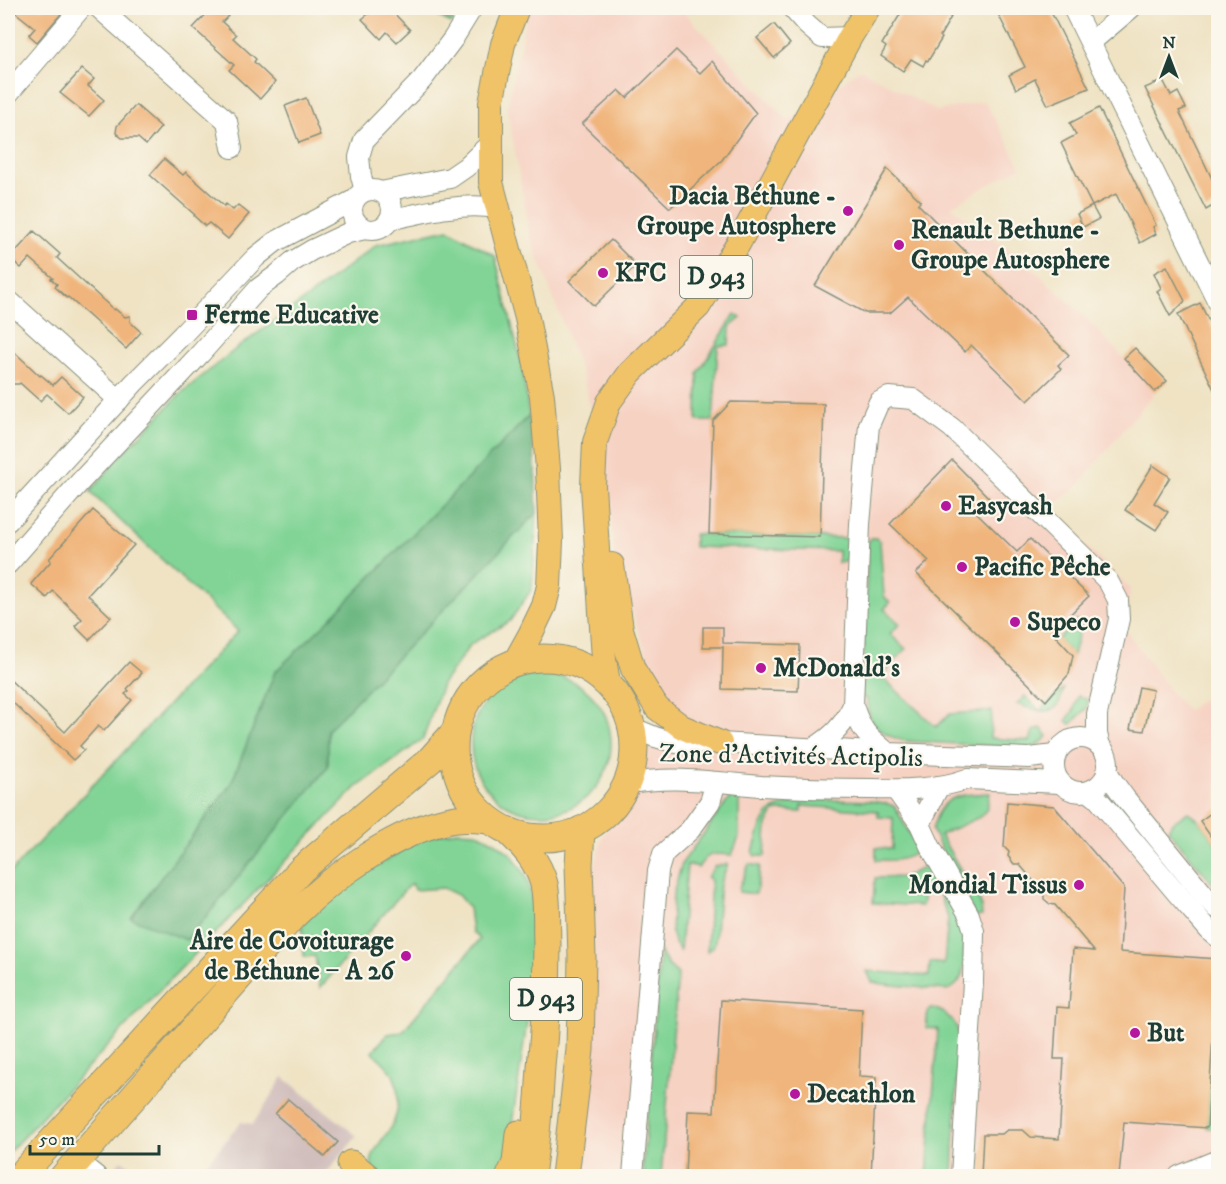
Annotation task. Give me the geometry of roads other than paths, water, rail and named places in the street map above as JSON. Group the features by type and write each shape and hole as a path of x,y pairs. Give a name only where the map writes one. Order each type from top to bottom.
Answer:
{"highway":[{"path":"79,1171 293,916 347,869 400,837 433,824 458,819 499,826 533,838 558,837 581,830 600,819 616,803 627,784 634,759 633,728 622,702 608,683 577,663 562,658 537,657 514,662 493,672 475,689 461,709 454,733 453,757 459,781 471,802 499,826"},
{"path":"20,1176 302,869 430,760 454,733"},
{"name":"D 943","path":"499,826 525,848 537,864 544,885 547,970 536,1140 531,1176"},
{"name":"D 943","path":"565,1176 579,1050 582,957 579,865 581,830"},
{"path":"510,1176 516,1163 522,1112 544,1030"}],"main road":[{"path":"514,662 544,606 549,586 551,541 542,396 527,318 491,182 491,103 503,44 517,8"},
{"path":"850,37 868,8"},
{"name":"D 943","path":"608,683 604,659 593,486 595,442 609,402 630,373 698,307 738,244 850,37"},
{"path":"595,508 610,552 621,629 633,669 657,708 682,727 720,743"}],"street":[{"path":"8,94 81,8"},
{"path":"99,8 228,121 232,148"},
{"path":"367,195 361,177 359,157 364,140 422,80 453,39 472,8"},
{"path":"792,8 822,38 850,37"},
{"path":"1073,8 1218,302"},
{"path":"1091,42 1131,8"},
{"path":"8,521 119,400 256,257 275,242 367,195 450,178 466,167 490,144"},
{"path":"8,564 79,483 208,346 258,288 312,250 348,233 378,229 386,225 391,214 389,199 367,195"},
{"path":"365,229 358,225 352,210 367,195"},
{"path":"389,220 466,205 497,208"},
{"path":"8,300 119,400"},
{"path":"888,753 862,729 853,705 860,524 869,425 879,402 889,397 913,399 952,428 1108,581 1118,600 1119,619 1097,714 1097,734 1100,746"},
{"path":"814,748 840,728 853,705"},
{"path":"1080,738 1097,714"},
{"name":"Zone d'Activités Actipolis","path":"633,728 675,743 720,743 888,753 1029,758 1055,755"},
{"path":"1080,738 1088,739 1100,746 1108,761 1107,771 1101,783 1088,791 1078,792 1060,783 1054,773 1054,761 1055,755 1064,743 1080,738"},
{"path":"1107,771 1125,798 1218,909"},
{"name":"Zone d'Activités Actipolis","path":"627,784 673,779 789,788 896,790 953,784 967,779 1060,783"},
{"path":"633,1176 657,870 663,854 690,830 710,802 716,782"},
{"path":"920,824 939,786"},
{"path":"896,790 920,824 969,915 974,931 961,1176"},
{"path":"1088,791 1098,799 1181,898 1218,937"},
{"path":"1179,1176 1218,1160"}],"place":[{"name":"Dacia Béthune - Groupe Autosphere","path":"848,211"},
{"name":"Renault Bethune - Groupe Autosphere","path":"899,245"},
{"name":"KFC","path":"603,273"},
{"name":"Ferme Educative","path":"192,315"},
{"name":"Easycash","path":"946,506"},
{"name":"Pacific Pêche","path":"962,567"},
{"name":"Supeco","path":"1015,622"},
{"name":"McDonald's","path":"761,668"},
{"name":"Mondial Tissus","path":"1079,885"},
{"name":"Aire de Covoiturage de Béthune − A 26","path":"406,956"},
{"name":"But","path":"1135,1033"},
{"name":"Decathlon","path":"795,1094"}]}
